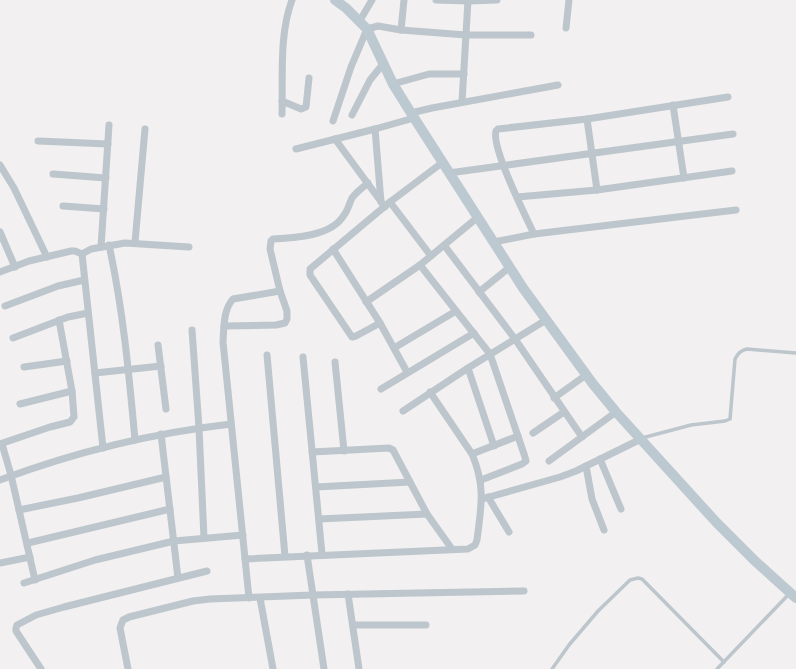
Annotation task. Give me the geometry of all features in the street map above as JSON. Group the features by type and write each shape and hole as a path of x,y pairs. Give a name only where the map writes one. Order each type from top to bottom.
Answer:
{"main road":[{"path":"334,0 346,8 366,29 393,84 412,116 510,267 586,375 616,412 716,522 755,561 793,595"}],"street":[{"path":"282,114 284,38 287,16 292,0"},
{"path":"359,22 372,0"},
{"path":"401,30 404,0"},
{"path":"436,0 496,0"},
{"path":"566,28 569,0"},
{"path":"462,102 468,1"},
{"path":"332,121 366,29 378,26 401,30 466,35 531,35"},
{"path":"352,115 370,80 383,64"},
{"path":"393,84 429,74 464,74"},
{"path":"282,101 301,109 306,107 309,78"},
{"path":"296,149 375,129 412,116 462,102 558,85"},
{"path":"534,234 504,166 495,136 498,129 587,119 728,98"},
{"path":"673,105 684,178"},
{"path":"587,119 597,190"},
{"path":"101,247 109,125"},
{"path":"135,242 145,129"},
{"path":"375,129 385,204"},
{"path":"449,173 733,134"},
{"path":"335,139 368,184 431,256"},
{"path":"38,141 108,144"},
{"path":"380,323 352,337 309,272 312,267 385,204 443,162"},
{"path":"0,165 14,188 47,257"},
{"path":"517,197 597,190 732,171"},
{"path":"53,174 106,178"},
{"path":"224,326 276,325 285,323 287,319 287,311 280,291 270,240 302,237 322,231 339,222 345,215 352,198 368,184"},
{"path":"63,206 104,209"},
{"path":"494,242 534,234 736,210"},
{"path":"366,302 420,265 478,217"},
{"path":"0,232 15,267"},
{"path":"0,272 29,261 71,251 85,252 109,245 135,242 189,247"},
{"path":"109,245 118,284 129,370 135,440"},
{"path":"444,245 515,339 582,437"},
{"path":"333,249 380,323 407,372"},
{"path":"85,252 84,280 103,448"},
{"path":"420,265 490,354 525,457 524,463 481,480"},
{"path":"479,292 510,267"},
{"path":"5,306 58,286 84,280"},
{"path":"249,598 223,342 224,326 226,311 229,303 233,299 280,291"},
{"path":"394,348 456,311"},
{"path":"13,338 59,320 88,313"},
{"path":"35,580 28,543 11,476 1,444 50,427 70,422 74,416 72,391 59,320"},
{"path":"403,410 546,320"},
{"path":"192,330 199,428 204,538"},
{"path":"381,389 474,333"},
{"path":"158,345 166,409"},
{"path":"267,354 285,556"},
{"path":"303,357 322,554"},
{"path":"24,367 67,361"},
{"path":"335,362 344,451"},
{"path":"95,373 161,366"},
{"path":"468,368 494,446"},
{"path":"554,398 586,375"},
{"path":"20,404 72,391"},
{"path":"430,392 472,454 481,480 485,498 509,532"},
{"path":"533,433 564,412"},
{"path":"549,460 616,412"},
{"path":"0,480 103,448 135,440 161,434 232,424"},
{"path":"161,434 178,578"},
{"path":"472,454 518,436"},
{"path":"485,498 560,477 641,439"},
{"path":"312,452 389,448 392,450 427,514 452,549"},
{"path":"600,459 621,509"},
{"path":"586,466 592,499 604,530"},
{"path":"19,510 78,498 166,477"},
{"path":"316,487 410,482"},
{"path":"245,559 472,547 475,545 477,540 480,512 485,498"},
{"path":"28,543 170,510"},
{"path":"319,519 427,514"},
{"path":"24,583 95,560 174,541 243,535"},
{"path":"307,555 324,669"},
{"path":"0,563 30,557"},
{"path":"42,669 16,631 18,625 36,615 64,607 207,571"},
{"path":"128,669 120,628 123,620 129,617 193,601 313,595 524,590"},
{"path":"348,594 359,669"},
{"path":"260,598 273,669"},
{"path":"353,625 426,625"}],"lane":[{"path":"641,439 690,425 725,421 730,419 735,359 737,354 743,350 747,349 796,353"},
{"path":"552,669 569,645 598,612 630,580 638,578 642,579 724,662"},
{"path":"717,669 793,595"}]}
